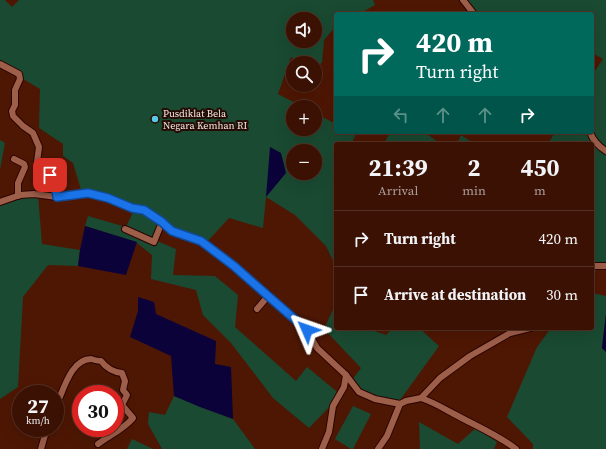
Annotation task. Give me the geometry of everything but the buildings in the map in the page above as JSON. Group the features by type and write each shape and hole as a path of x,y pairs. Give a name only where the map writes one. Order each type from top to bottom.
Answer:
{"street":[{"path":"463,0 472,12"},
{"path":"0,64 19,74 20,78 15,90 15,105 12,111 13,116 23,126 34,133 39,147 37,162 50,175 55,186 57,197"},
{"path":"594,142 606,151"},
{"path":"14,159 25,166 18,183 18,196"},
{"path":"0,202 20,195 34,194 57,197 83,193 108,198 132,208 144,210 172,231 201,241 234,266 303,325 317,348 346,375 360,392 376,399 400,404 406,401 421,398 433,402 516,449"},
{"path":"125,229 154,242 162,222"},
{"path":"594,266 606,266"},
{"path":"257,309 268,295"},
{"path":"421,398 440,378 470,356 510,333 522,330"},
{"path":"64,388 72,370 81,363 90,359 100,361 106,368 122,373 125,381 123,390 127,394 122,405 133,418 127,425 111,434 98,444"},
{"path":"322,449 329,432 334,406 344,387 346,375"},
{"path":"378,449 387,436 400,404"},
{"path":"41,449 44,437"}],"green space":[{"name":"Pusdiklat Bela Negara Kemhan RI","path":"0,0 5,0 12,7 19,0 373,0 375,5 363,12 334,12 334,28 324,40 322,63 322,56 286,56 286,71 278,94 290,100 286,100 286,136 322,136 322,117 334,123 334,134 356,134 352,142 334,142 334,263 326,246 295,215 266,197 263,228 229,218 206,243 165,224 157,241 176,249 173,275 215,276 238,295 235,327 296,381 307,367 341,395 309,428 273,398 231,343 203,315 196,290 151,279 152,255 137,243 85,226 88,216 126,227 135,208 82,193 73,163 63,156 63,144 39,128 40,89 0,65"},
{"path":"465,0 606,0 606,267 596,269 594,279 594,142 549,142 554,134 594,134 594,72 603,59 594,54 594,12 475,12"},
{"path":"389,134 428,134 438,142 385,142"},
{"path":"461,135 472,142 458,142"},
{"path":"0,140 5,143 0,170"},
{"path":"38,195 42,244 80,250 78,266 48,265 23,297 18,385 12,385 12,391 0,399 0,201"},
{"path":"594,293 606,296 606,314 602,348 606,352 606,449 533,449 533,444 507,417 537,347 550,330 594,330"},
{"path":"334,307 334,330 371,330 386,335 391,330 421,330 439,346 395,407 349,384 361,368 324,329"},
{"path":"174,396 233,419 255,449 162,449 148,424 149,412 165,415"},
{"path":"353,406 371,414 353,449 351,449 335,439"},
{"path":"419,422 458,444 476,428 497,442 494,449 420,449"},
{"path":"132,439 153,449 127,449"}],"shaded area":[{"path":"270,147 281,153 286,173 266,197"},
{"path":"85,226 137,242 126,275 78,266"},
{"path":"138,297 154,302 156,314 216,341 215,364 231,367 233,419 174,396 171,356 130,337 138,311"},
{"path":"606,314 606,352 602,348"}],"place":[{"name":"Pusdiklat Bela Negara Kemhan RI","path":"155,119"}],"route":[{"path":"50,175 55,186 57,197 88,193 108,198 132,208 144,210 172,231 201,241 234,266 307,330"}]}
